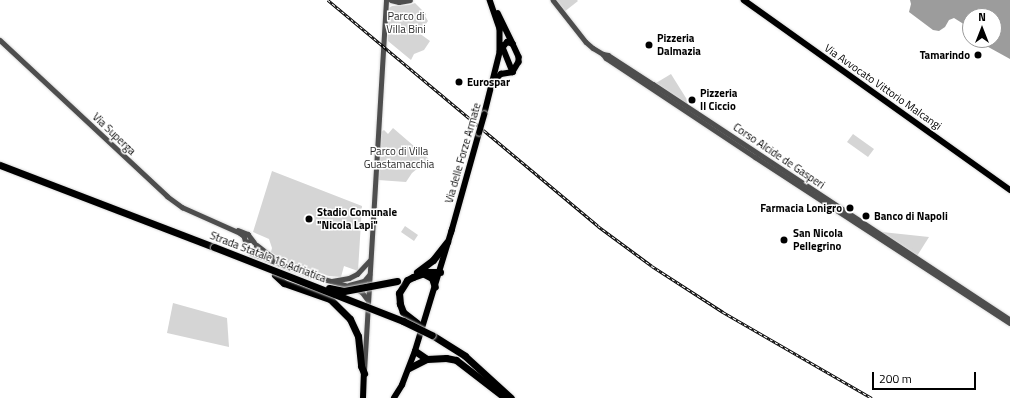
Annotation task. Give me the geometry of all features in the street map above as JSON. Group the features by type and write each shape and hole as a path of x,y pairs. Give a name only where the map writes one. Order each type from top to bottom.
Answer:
{"highway":[{"name":"Strada Statale 16 Adriatica","path":"0,165 151,226"},
{"name":"Strada Statale 16 Adriatica","path":"0,170 402,321 433,336 465,356 506,398"},
{"path":"433,336 403,312 400,304 399,293 407,280 423,271 447,242"},
{"name":"Strada Statale 16 Adriatica","path":"213,249 275,275 433,336 479,373 506,398"},
{"path":"213,249 333,290 344,291 397,281 432,267 440,272"},
{"path":"423,271 432,278 435,287"},
{"path":"275,275 284,282 330,299 336,304 356,327 360,345 361,366 364,373"},
{"path":"415,351 427,359"},
{"path":"409,368 427,359 446,358 456,360 506,398"}],"main road":[{"path":"491,0 519,58 513,72"},
{"path":"491,0 500,29 502,46 513,72"},
{"name":"Via Avvocato Vittorio Malcangi","path":"744,0 1010,190"},
{"path":"502,46 507,42 512,44"},
{"name":"Via delle Forze Armate","path":"443,260 502,46"},
{"path":"510,63 516,63 519,58"},
{"path":"493,82 501,74 513,72"},
{"name":"Via delle Forze Armate","path":"394,398 409,368 415,351 452,229"},
{"path":"363,397 364,373"}],"street":[{"path":"364,373 386,0"},
{"path":"391,0 399,2 410,0"},
{"name":"Corso Alcide de Gasperi","path":"553,0 586,42 604,54 606,58 652,85 915,259"},
{"name":"Via Superga","path":"0,40 167,196 182,207 244,236 246,243 245,251 362,292 368,300"},
{"name":"Via Superga","path":"225,226 248,234 255,243 280,263"},
{"path":"246,243 249,241 255,243 256,250 252,253"},
{"path":"915,259 1010,319"},
{"path":"915,259 1010,323"},
{"path":"330,282 349,278 357,274 370,260"},
{"path":"357,274 369,275"},
{"name":"Via Superga","path":"344,285 355,284 364,280 369,275"}],"green space":[{"path":"555,0 577,0 578,1 564,12"},
{"name":"Parco di Villa Bini","path":"415,3 426,14 425,16 428,21 419,33 430,41 424,50 414,54 411,60 388,41 388,19 391,17 389,8 392,6 409,5"},
{"path":"671,74 691,106 691,107 656,83"},
{"name":"Parco di Villa Guastamacchia","path":"393,128 429,159 412,173 406,182 378,180 381,132 384,130 388,134"},
{"path":"853,134 874,149 868,157 847,142"},
{"name":"Stadio Comunale \"Nicola Lapi\"","path":"272,171 362,206 358,271 344,266 341,277 329,276 293,266 271,252 272,248 269,239 253,232"},
{"path":"405,226 418,235 414,241 401,232"},
{"path":"880,233 929,237 917,256"},
{"path":"173,303 227,318 229,347 167,333"}],"shaded area":[{"path":"910,0 1010,0 1010,59 990,48 1002,48 1002,8 962,8 962,23 954,18 949,20 945,27 939,31 933,30 909,12 911,4"}],"railway":[{"path":"328,0 598,226 652,266 723,312 872,398"}],"place":[{"name":"Pizzeria Dalmazia","path":"649,45"},
{"name":"Tamarindo","path":"978,55"},
{"name":"Eurospar","path":"459,82"},
{"name":"Pizzeria Il Ciccio","path":"692,100"},
{"name":"Farmacia Lonigro","path":"850,208"},
{"name":"Banco di Napoli","path":"866,216"},
{"name":"Stadio Comunale \"Nicola Lapi\"","path":"309,219"},
{"name":"San Nicola Pellegrino","path":"784,240"}]}
